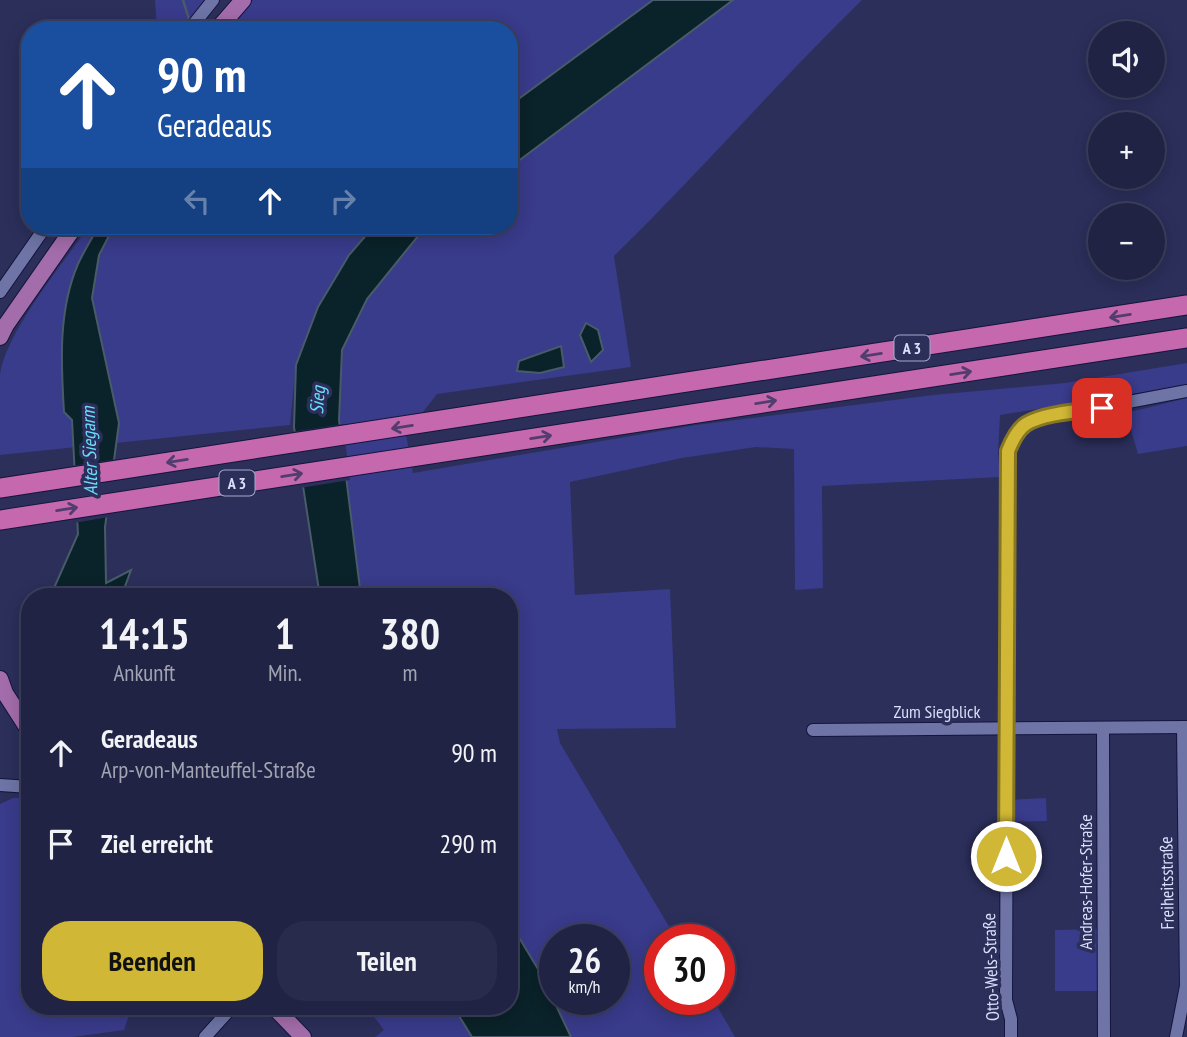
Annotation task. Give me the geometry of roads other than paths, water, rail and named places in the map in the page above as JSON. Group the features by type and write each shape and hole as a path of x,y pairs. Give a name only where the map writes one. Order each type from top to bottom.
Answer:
{"highway":[{"name":"A 3","path":"0,488 1187,306"},
{"name":"A 3","path":"0,520 1187,338"}],"main road":[{"path":"225,21 243,0"},
{"path":"0,337 6,324 69,235"},
{"path":"0,679 5,693 21,718"},
{"path":"282,1015 303,1037"}],"street":[{"path":"196,21 213,0"},
{"path":"0,292 40,235"},
{"name":"Otto-Wels-Straße","path":"1011,1037 1011,1019 1006,1000 1008,451 1026,424 1039,419 1187,391"},
{"name":"Zum Siegblick","path":"813,730 1185,727"},
{"name":"Freiheitsstraße","path":"1176,1037 1186,986 1185,727"},
{"name":"Andreas-Hofer-Straße","path":"1103,728 1104,1037"},
{"path":"0,785 21,787"},
{"path":"205,1037 225,1015"}],"water":[{"path":"653,0 733,0 518,161 518,99"},
{"name":"Alter Siegarm","path":"94,235 109,235 99,255 92,298 119,423 105,527 106,583 131,570 124,588 54,588 78,534 72,420 64,412 62,337 67,300 85,249"},
{"name":"Sieg","path":"366,235 419,235 367,299 342,350 339,420 360,588 319,588 294,427 296,365 318,307 349,255"},
{"path":"586,323 598,330 603,350 591,362 580,335"},
{"path":"561,346 564,367 540,373 517,371 519,361"},
{"path":"518,936 539,971 539,1015 561,1015 571,1037 472,1037 459,1015 518,1015"}],"waterway":[{"path":"183,0 189,19"}]}
